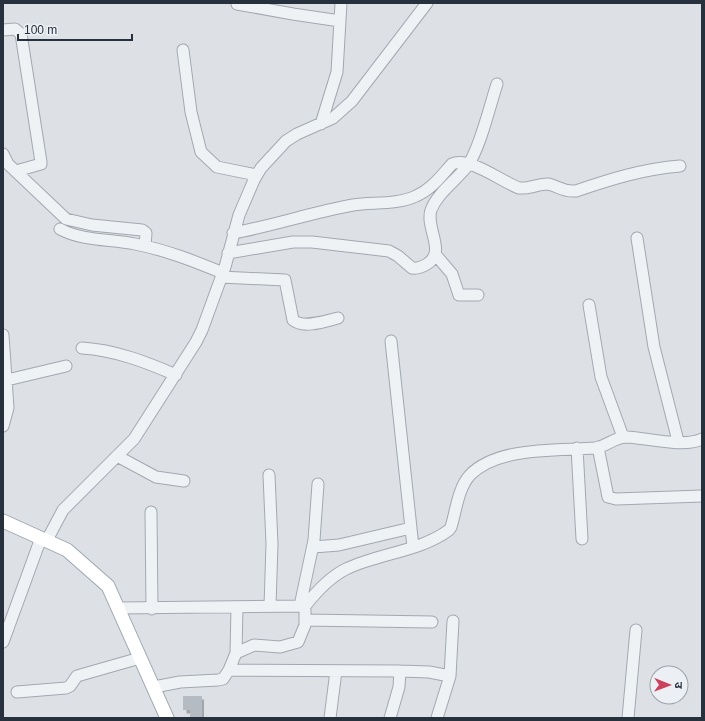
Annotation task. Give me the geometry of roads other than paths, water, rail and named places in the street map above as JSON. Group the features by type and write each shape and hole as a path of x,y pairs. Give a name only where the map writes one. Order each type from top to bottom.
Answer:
{"main road":[{"path":"3,521 67,550 108,586 167,718"}],"street":[{"path":"321,124 338,72 341,3"},
{"path":"3,642 44,539 63,510 134,439 176,375 202,330 222,275 239,215 257,175 267,160 286,141 302,131 333,118 352,101 427,3"},
{"path":"237,4 340,21"},
{"path":"3,30 15,29 22,34 41,162 41,164 36,167 16,171"},
{"path":"182,50 191,112 201,152 212,164 223,170 257,175"},
{"path":"228,253 280,244 312,242 389,251 401,258 408,266 417,269 430,262 435,254 436,245 430,217 433,207 464,163 498,84"},
{"path":"3,154 8,164 66,219 92,225 142,230 146,233 145,246"},
{"path":"234,233 271,226 352,205 411,198 427,190 452,164 464,163 519,188 550,185 568,191 576,191 636,172 654,168 680,166"},
{"path":"60,229 84,237 145,246 170,252 222,275 285,280 293,320 297,323 310,323 338,318"},
{"path":"637,238 654,347 678,441"},
{"path":"435,254 452,274 459,296 478,295"},
{"path":"588,305 601,377 623,437"},
{"path":"3,340 8,408 3,426"},
{"path":"391,342 413,547"},
{"path":"82,348 105,351 134,359 176,375"},
{"path":"6,382 66,366"},
{"path":"118,608 303,606 316,592 345,570 413,547 449,530 466,482 470,476 482,467 511,455 525,452 598,447 623,437 678,441 693,441 702,438"},
{"path":"598,447 608,497 616,499 702,496"},
{"path":"577,448 582,539"},
{"path":"117,456 156,477 184,481"},
{"path":"270,475 272,544 270,606"},
{"path":"236,653 254,645 280,647 293,645 301,637 306,620 303,606 317,516 318,484"},
{"path":"150,512 152,608"},
{"path":"313,547 339,545 411,528"},
{"path":"156,692 180,682 223,679 230,670 236,653 237,607"},
{"path":"306,620 432,622"},
{"path":"437,718 450,676 453,621"},
{"path":"628,718 636,630"},
{"path":"17,692 66,688 70,686 77,676 140,658"},
{"path":"230,670 400,671 450,676"},
{"path":"330,718 336,671"},
{"path":"390,718 399,687 400,671"}]}
